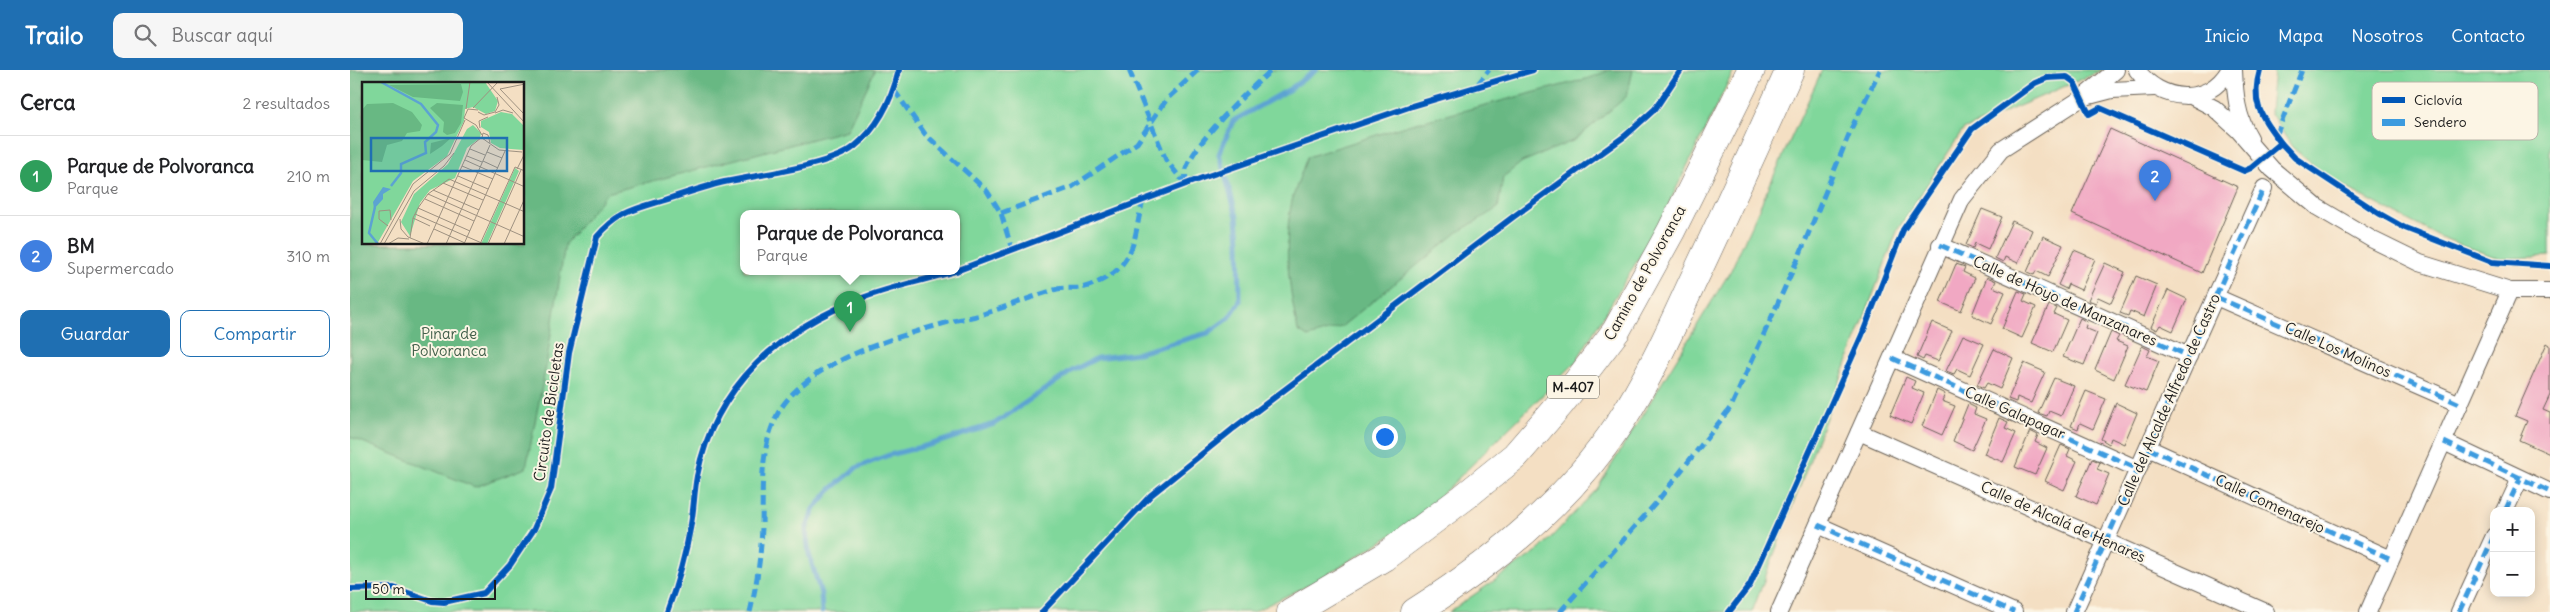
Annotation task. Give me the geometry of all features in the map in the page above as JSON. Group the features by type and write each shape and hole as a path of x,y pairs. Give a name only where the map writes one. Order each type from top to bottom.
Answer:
{"highway":[{"name":"Camino de Polvoranca","path":"1291,612 1384,557 1463,498 1514,456 1561,403 1616,331 1672,231 1751,70"},
{"path":"1415,612 1449,590 1528,530 1575,480 1619,424 1661,350 1790,70"}],"street":[{"path":"1779,612 1962,199 2000,150 2082,98 2116,70"},
{"path":"2138,70 2154,88 2165,94 2191,96 2214,108 2263,159 2317,207 2373,240 2420,263 2510,291 2550,291"},
{"path":"2191,96 2216,86 2229,70"},
{"path":"2234,70 2235,98 2244,128 2263,159"},
{"path":"2082,98 2112,90 2154,88"},
{"name":"Calle del Alcalde Alfredo de Castro","path":"2074,612 2264,188"},
{"name":"Calle de Hoyo de Manzanares","path":"1940,245 2189,356"},
{"path":"2368,612 2510,291"},
{"name":"Calle Los Molinos","path":"2216,296 2460,404"},
{"name":"Calle Galapagar","path":"1892,358 2138,469"},
{"name":"Calle de Alcalá de Henares","path":"1859,432 2107,540 2266,612"},
{"path":"2444,442 2550,492"},
{"name":"Calle Comenarejo","path":"2148,448 2391,559"},
{"path":"2507,507 2520,479"},
{"path":"1818,525 2014,612"},
{"path":"2459,612 2490,545"}],"green space":[{"path":"350,70 1734,70 1657,228 1575,363 1416,520 1317,581 1253,612 350,612"},
{"name":"Pinar de Polvoranca","path":"350,70 875,70 847,130 607,193 565,244 546,366 526,468 475,487 350,437"},
{"path":"1610,70 1633,70 1627,96 1575,140 1522,162 1503,177 1498,208 1458,232 1341,327 1308,337 1298,331 1292,298 1287,247 1293,197 1307,157 1408,125 1586,79"},
{"path":"1822,70 2103,70 1963,130 1898,229 1752,612 1449,612 1540,549 1597,489 1731,270"},
{"path":"2274,70 2550,70 2550,256 2500,259 2438,236 2328,178 2292,147 2270,112"}],"building":[{"path":"2110,129 2238,187 2202,273 2072,214"},
{"path":"1982,209 2002,217 1988,249 1975,243 1973,248 1966,245"},
{"path":"2012,221 2032,230 2018,263 2005,257 2003,262 1995,258"},
{"path":"2043,236 2063,245 2048,277 2036,271 2034,275 2027,272"},
{"path":"2074,250 2095,259 2081,290 2068,284 2066,289 2058,285"},
{"path":"2105,263 2125,272 2111,303 2098,297 2096,303 2088,300"},
{"path":"1956,264 1965,267 1963,272 1975,278 1961,311 1940,302"},
{"path":"2136,276 2157,285 2144,317 2130,311 2128,316 2120,313"},
{"path":"1987,277 1996,281 1993,287 2005,292 1991,324 1972,315"},
{"path":"2168,290 2187,299 2173,331 2160,325 2157,330 2151,327"},
{"path":"2018,291 2026,294 2023,301 2036,307 2022,338 2002,329"},
{"path":"2049,305 2057,308 2054,314 2067,320 2053,352 2032,343"},
{"path":"2080,318 2087,322 2085,328 2097,333 2084,365 2063,357"},
{"path":"1932,322 1952,331 1938,361 1925,356 1923,360 1917,357"},
{"path":"2111,332 2119,336 2116,341 2128,346 2114,379 2095,370"},
{"path":"1963,335 1984,344 1970,375 1957,369 1954,374 1946,371"},
{"path":"2547,343 2550,345 2550,395 2543,410 2550,413 2550,454 2519,440 2527,421 2515,416"},
{"path":"2142,346 2150,350 2147,356 2159,361 2146,392 2125,384"},
{"path":"1994,349 2013,358 2000,389 1987,383 1984,388 1977,385"},
{"path":"2024,363 2045,372 2031,403 2017,397 2016,402 2008,399"},
{"path":"1906,377 1915,381 1912,388 1924,393 1911,424 1890,415"},
{"path":"2054,378 2074,386 2061,416 2049,411 2047,416 2038,413"},
{"path":"1937,390 1945,394 1942,401 1955,406 1942,435 1922,426"},
{"path":"2086,391 2106,399 2093,429 2080,423 2078,429 2071,426"},
{"path":"2116,403 2137,413 2124,444 2111,438 2109,444 2101,439"},
{"path":"1968,404 1976,408 1974,414 1986,419 1972,450 1953,441"},
{"path":"1999,418 2008,422 2005,428 2016,433 2003,462 1984,454"},
{"path":"2030,431 2038,435 2035,442 2047,448 2035,475 2015,467"},
{"path":"2061,445 2070,449 2067,456 2077,461 2064,490 2045,481"},
{"path":"2092,459 2100,462 2097,469 2109,474 2096,505 2076,496"}],"waterway":[{"path":"822,612 821,594 809,554 806,530 814,509 830,490 856,468 889,455 933,444 994,424 1072,371 1097,358 1138,353 1208,333 1229,318 1240,301 1239,242 1237,217 1219,154 1233,121 1290,89 1316,70"}],"marked path":[{"path":"1129,70 1166,160 1186,185"},
{"path":"1001,213 1072,187 1137,143 1167,99 1198,70"},
{"path":"1186,185 1186,169 1200,145 1237,102 1272,70"},
{"path":"1477,85 1489,70"},
{"path":"1560,612 1656,503 1731,407 1800,254 1852,127 1880,70"},
{"path":"2276,136 2302,70"},
{"path":"894,90 925,134 987,191 1001,213 1012,250"},
{"path":"2074,612 2264,188"},
{"path":"750,612 761,548 762,483 767,442 777,415 790,396 831,365 881,343 931,327 982,314 1054,290 1084,287 1105,279 1117,270 1129,254 1143,201"},
{"path":"1940,245 2189,356"},
{"path":"2216,297 2460,404"},
{"path":"1892,358 2138,469"},
{"path":"2444,442 2550,492"},
{"path":"2148,448 2391,559"},
{"path":"2507,507 2520,479"},
{"path":"1818,525 2014,612"},
{"path":"2078,528 2141,556"},
{"path":"2459,612 2490,545"}],"cycle path":[{"name":"Circuito de Bicicletas","path":"350,589 394,588 432,601 444,602 484,593 510,565 534,529 551,489 569,353 597,237 612,222 628,212 645,206 720,183 810,165 843,154 863,139 877,122 888,102 899,70"},
{"path":"960,269 1202,178 1412,106 1533,70"},
{"path":"1042,612 1151,495 1234,428 1513,217 1625,136 1655,109 1681,70"},
{"path":"2260,70 2256,92 2257,101 2263,117 2281,143"},
{"path":"1729,612 1750,585 1862,335 1903,230 1972,129 2035,83 2047,78 2067,77 2074,82 2089,114 2100,108 2244,171 2251,168 2281,143 2295,158 2380,214 2405,228 2492,262 2550,266"},
{"path":"667,612 687,546 697,476 706,443 719,414 736,388 756,364 780,343 806,325 834,310 865,297 941,275"}],"place":[{"name":"BM","path":"2155,201"},
{"name":"Parque de Polvoranca","path":"850,332"}]}
